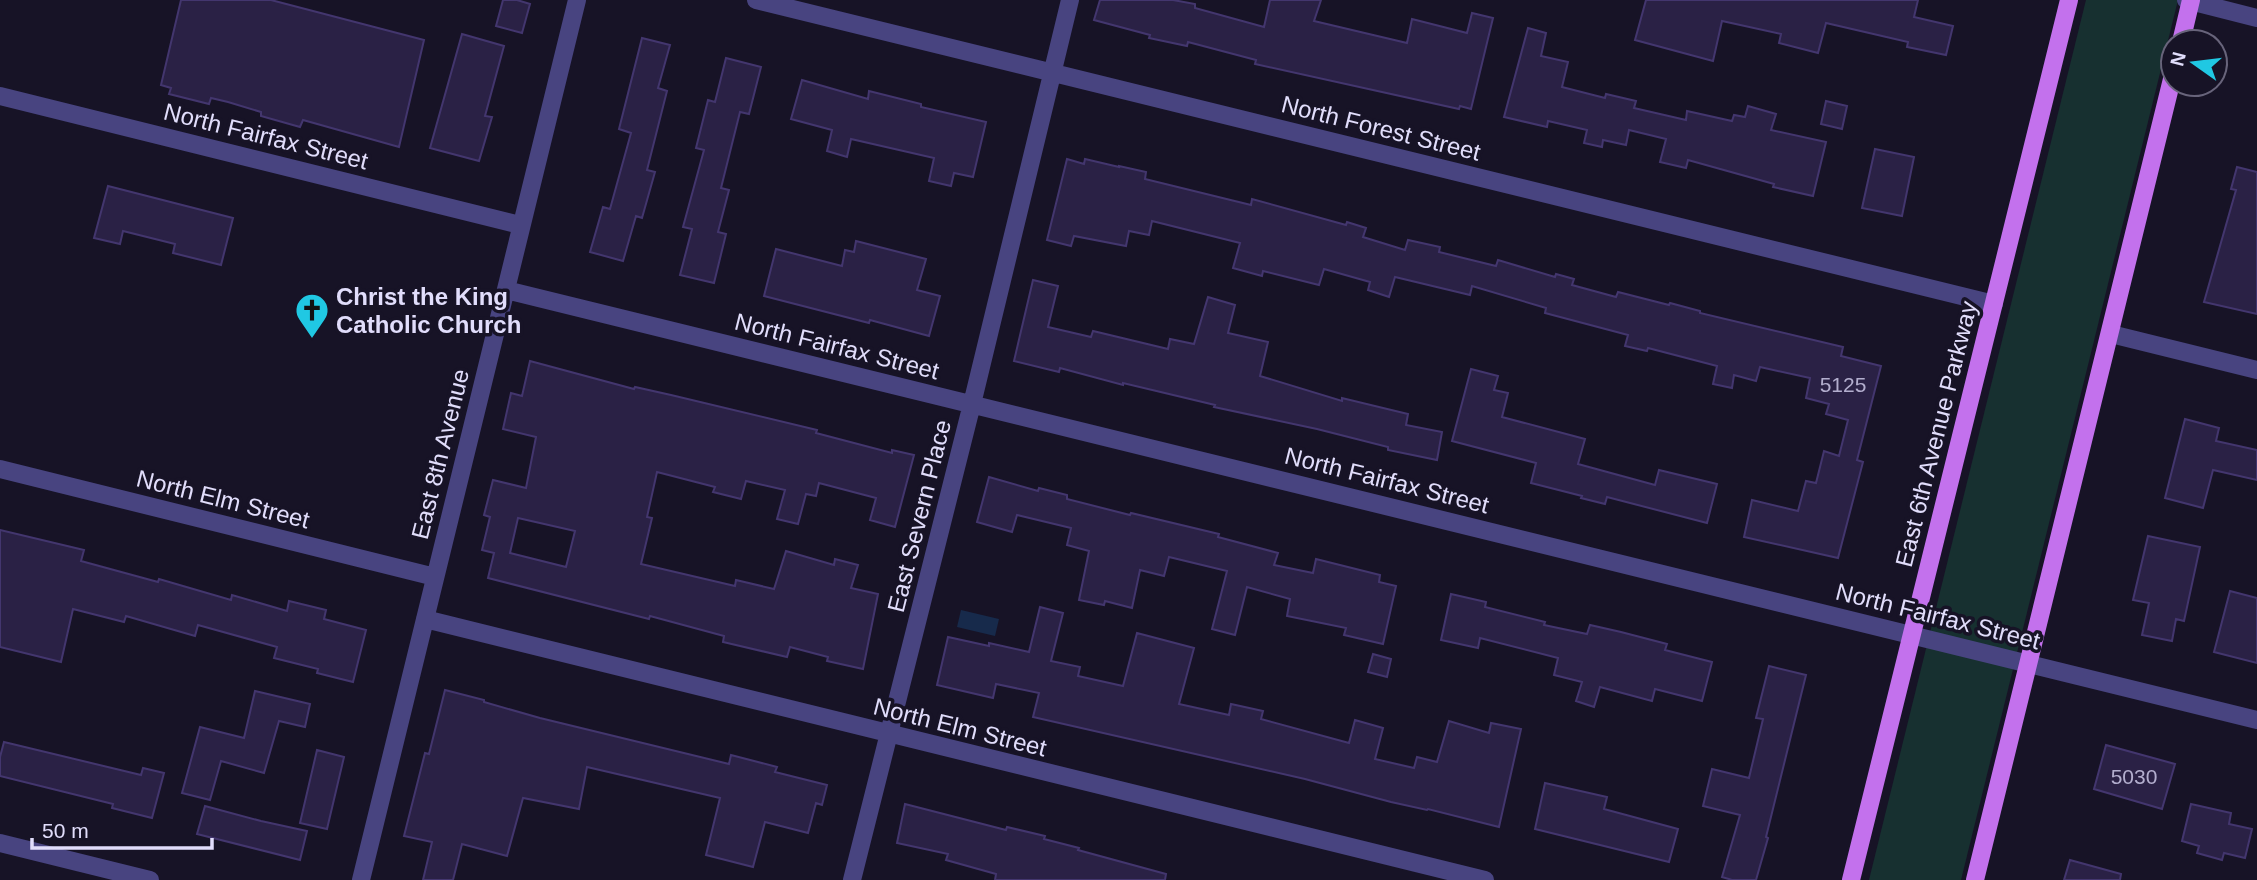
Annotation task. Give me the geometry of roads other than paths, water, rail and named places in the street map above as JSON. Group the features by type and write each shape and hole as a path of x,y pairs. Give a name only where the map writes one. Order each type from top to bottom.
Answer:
{"main road":[{"name":"East 6th Avenue Parkway","path":"1851,880 2069,0"},
{"path":"2184,28 2189,0"},
{"path":"1975,880 2167,98"}],"street":[{"name":"East 8th Avenue","path":"361,880 577,0"},
{"name":"North Forest Street","path":"756,0 1994,304"},
{"name":"East Severn Place","path":"852,880 1070,0"},
{"path":"2189,0 2257,18"},
{"name":"North Fairfax Street","path":"0,96 520,225"},
{"name":"North Fairfax Street","path":"506,290 2257,720"},
{"path":"2110,334 2257,370"},
{"name":"North Elm Street","path":"0,469 435,577"},
{"name":"North Elm Street","path":"425,619 1485,880"},
{"path":"0,843 150,880"}],"water":[{"path":"961,610 999,619 995,636 957,627"}],"place":[{"name":"Christ the King Catholic Church","path":"312,340"}]}
